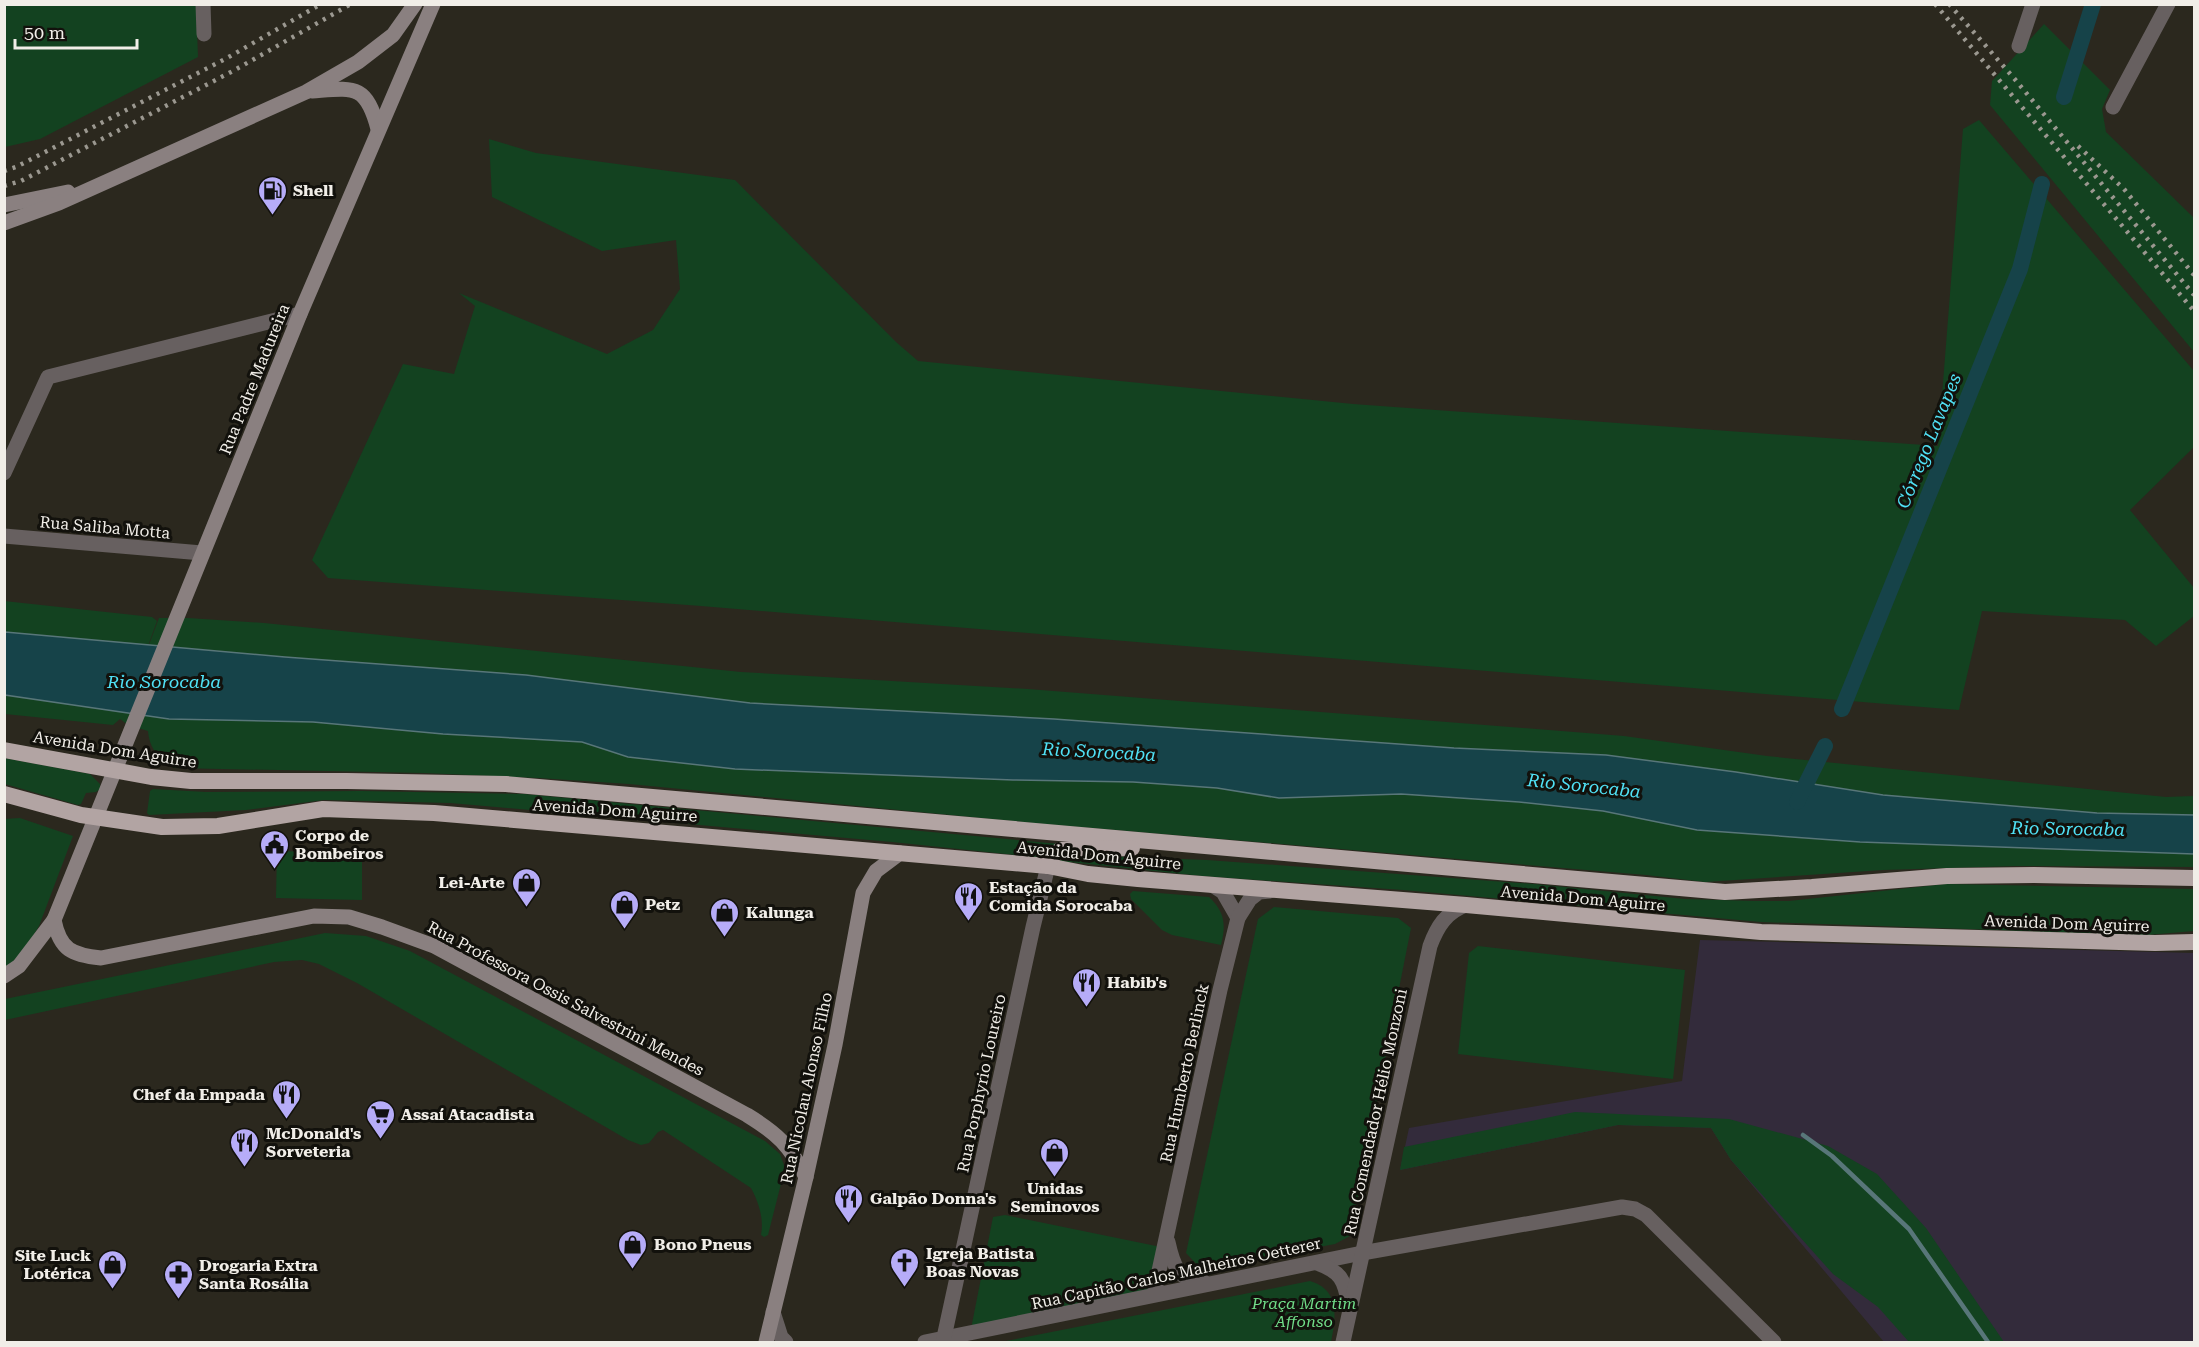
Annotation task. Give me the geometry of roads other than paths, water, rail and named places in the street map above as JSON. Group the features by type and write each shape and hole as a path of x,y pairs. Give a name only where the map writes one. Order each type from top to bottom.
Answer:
{"highway":[{"name":"Avenida Dom Aguirre","path":"4,750 159,778 191,781 506,784 1725,892 1947,876 2194,878"},
{"name":"Avenida Dom Aguirre","path":"4,795 96,818 162,827 218,826 323,809 435,813 1048,866 1088,874 1270,891 1466,905 1761,932 2155,943 2194,942"},
{"path":"1048,866 1052,857 1060,850 1208,846"}],"main road":[{"name":"Rua Padre Madureira","path":"54,920 300,314 433,4"},
{"path":"4,223 58,203 306,92 358,62 393,35 414,6"},
{"path":"306,92 346,88 357,90 370,104 378,129"},
{"path":"4,205 88,188"},
{"name":"Rua Nicolau Alonso Filho","path":"766,1342 835,1045 863,893 876,871 900,853"},
{"name":"Rua Professora Ossis Salvestrini Mendes","path":"54,920 57,937 66,948 83,956 102,958 314,916 349,917 382,927 434,946 765,1125 791,1149 806,1177"},
{"path":"4,976 20,966 54,920"}],"street":[{"path":"203,4 204,34"},
{"path":"2113,107 2168,4"},
{"path":"2019,46 2030,6"},
{"path":"4,473 48,377 300,314"},
{"name":"Rua Saliba Motta","path":"4,536 202,553"},
{"name":"Rua Porphyrio Loureiro","path":"944,1341 1048,866"},
{"path":"1212,885 1222,892 1238,918"},
{"name":"Rua Humberto Berlinck","path":"1154,1294 1220,990 1238,918 1250,899 1259,892 1270,891"},
{"name":"Rua Comendador Hélio Monzoni","path":"1343,1342 1430,946 1438,927 1457,908 1466,905"},
{"name":"Rua Capitão Carlos Malheiros Oetterer","path":"925,1342 944,1341 1154,1294 1362,1253 1622,1207 1646,1215 1774,1342"},
{"name":"Rua Humberto Berlinck","path":"1167,1235 1172,1261 1180,1273 1192,1282 1213,1283"},
{"path":"1317,1263 1331,1268 1340,1275 1346,1288 1350,1310"},
{"path":"773,1312 781,1337 786,1342"}],"water":[{"name":"Rio Sorocaba","path":"5,632 285,657 526,675 750,703 1054,719 1454,748 1606,755 1883,795 2097,813 2194,815 2194,854 1860,842 1697,830 1603,811 1519,802 1401,794 1279,798 1217,788 1133,782 1013,780 735,769 628,757 582,742 443,734 313,722 169,719 5,695"}],"waterway":[{"path":"2064,97 2093,4"},
{"name":"Córrego Lavapes","path":"1842,709 2020,269 2042,184"},
{"name":"Córrego Lavapes","path":"1797,802 1825,746"},
{"path":"1803,1135 1832,1156 1909,1229 1988,1342"}],"railway":[{"path":"4,171 16,167 227,58 321,4"},
{"path":"4,186 21,181 233,71 351,4"},
{"path":"1935,4 2194,311"},
{"path":"1949,4 2013,77 2194,295"},
{"path":"2078,146 2124,189 2194,275"}],"place":[{"name":"Shell","path":"272,216"},
{"name":"Corpo de Bombeiros","path":"274,870"},
{"name":"Lei-Arte","path":"526,908"},
{"name":"Estação da Comida Sorocaba","path":"968,922"},
{"name":"Petz","path":"624,930"},
{"name":"Kalunga","path":"725,938"},
{"name":"Habib's","path":"1086,1008"},
{"name":"Chef da Empada","path":"286,1120"},
{"name":"Assaí Atacadista","path":"380,1140"},
{"name":"McDonald's Sorveteria","path":"245,1168"},
{"name":"Unidas Seminovos","path":"1055,1178"},
{"name":"Galpão Donna's","path":"849,1224"},
{"name":"Bono Pneus","path":"633,1270"},
{"name":"Igreja Batista Boas Novas","path":"905,1288"},
{"name":"Site Luck Lotérica","path":"112,1290"},
{"name":"Drogaria Extra Santa Rosália","path":"178,1300"}],"park label":[{"name":"Praça Martim Affonso","path":"1304,1312"}]}
